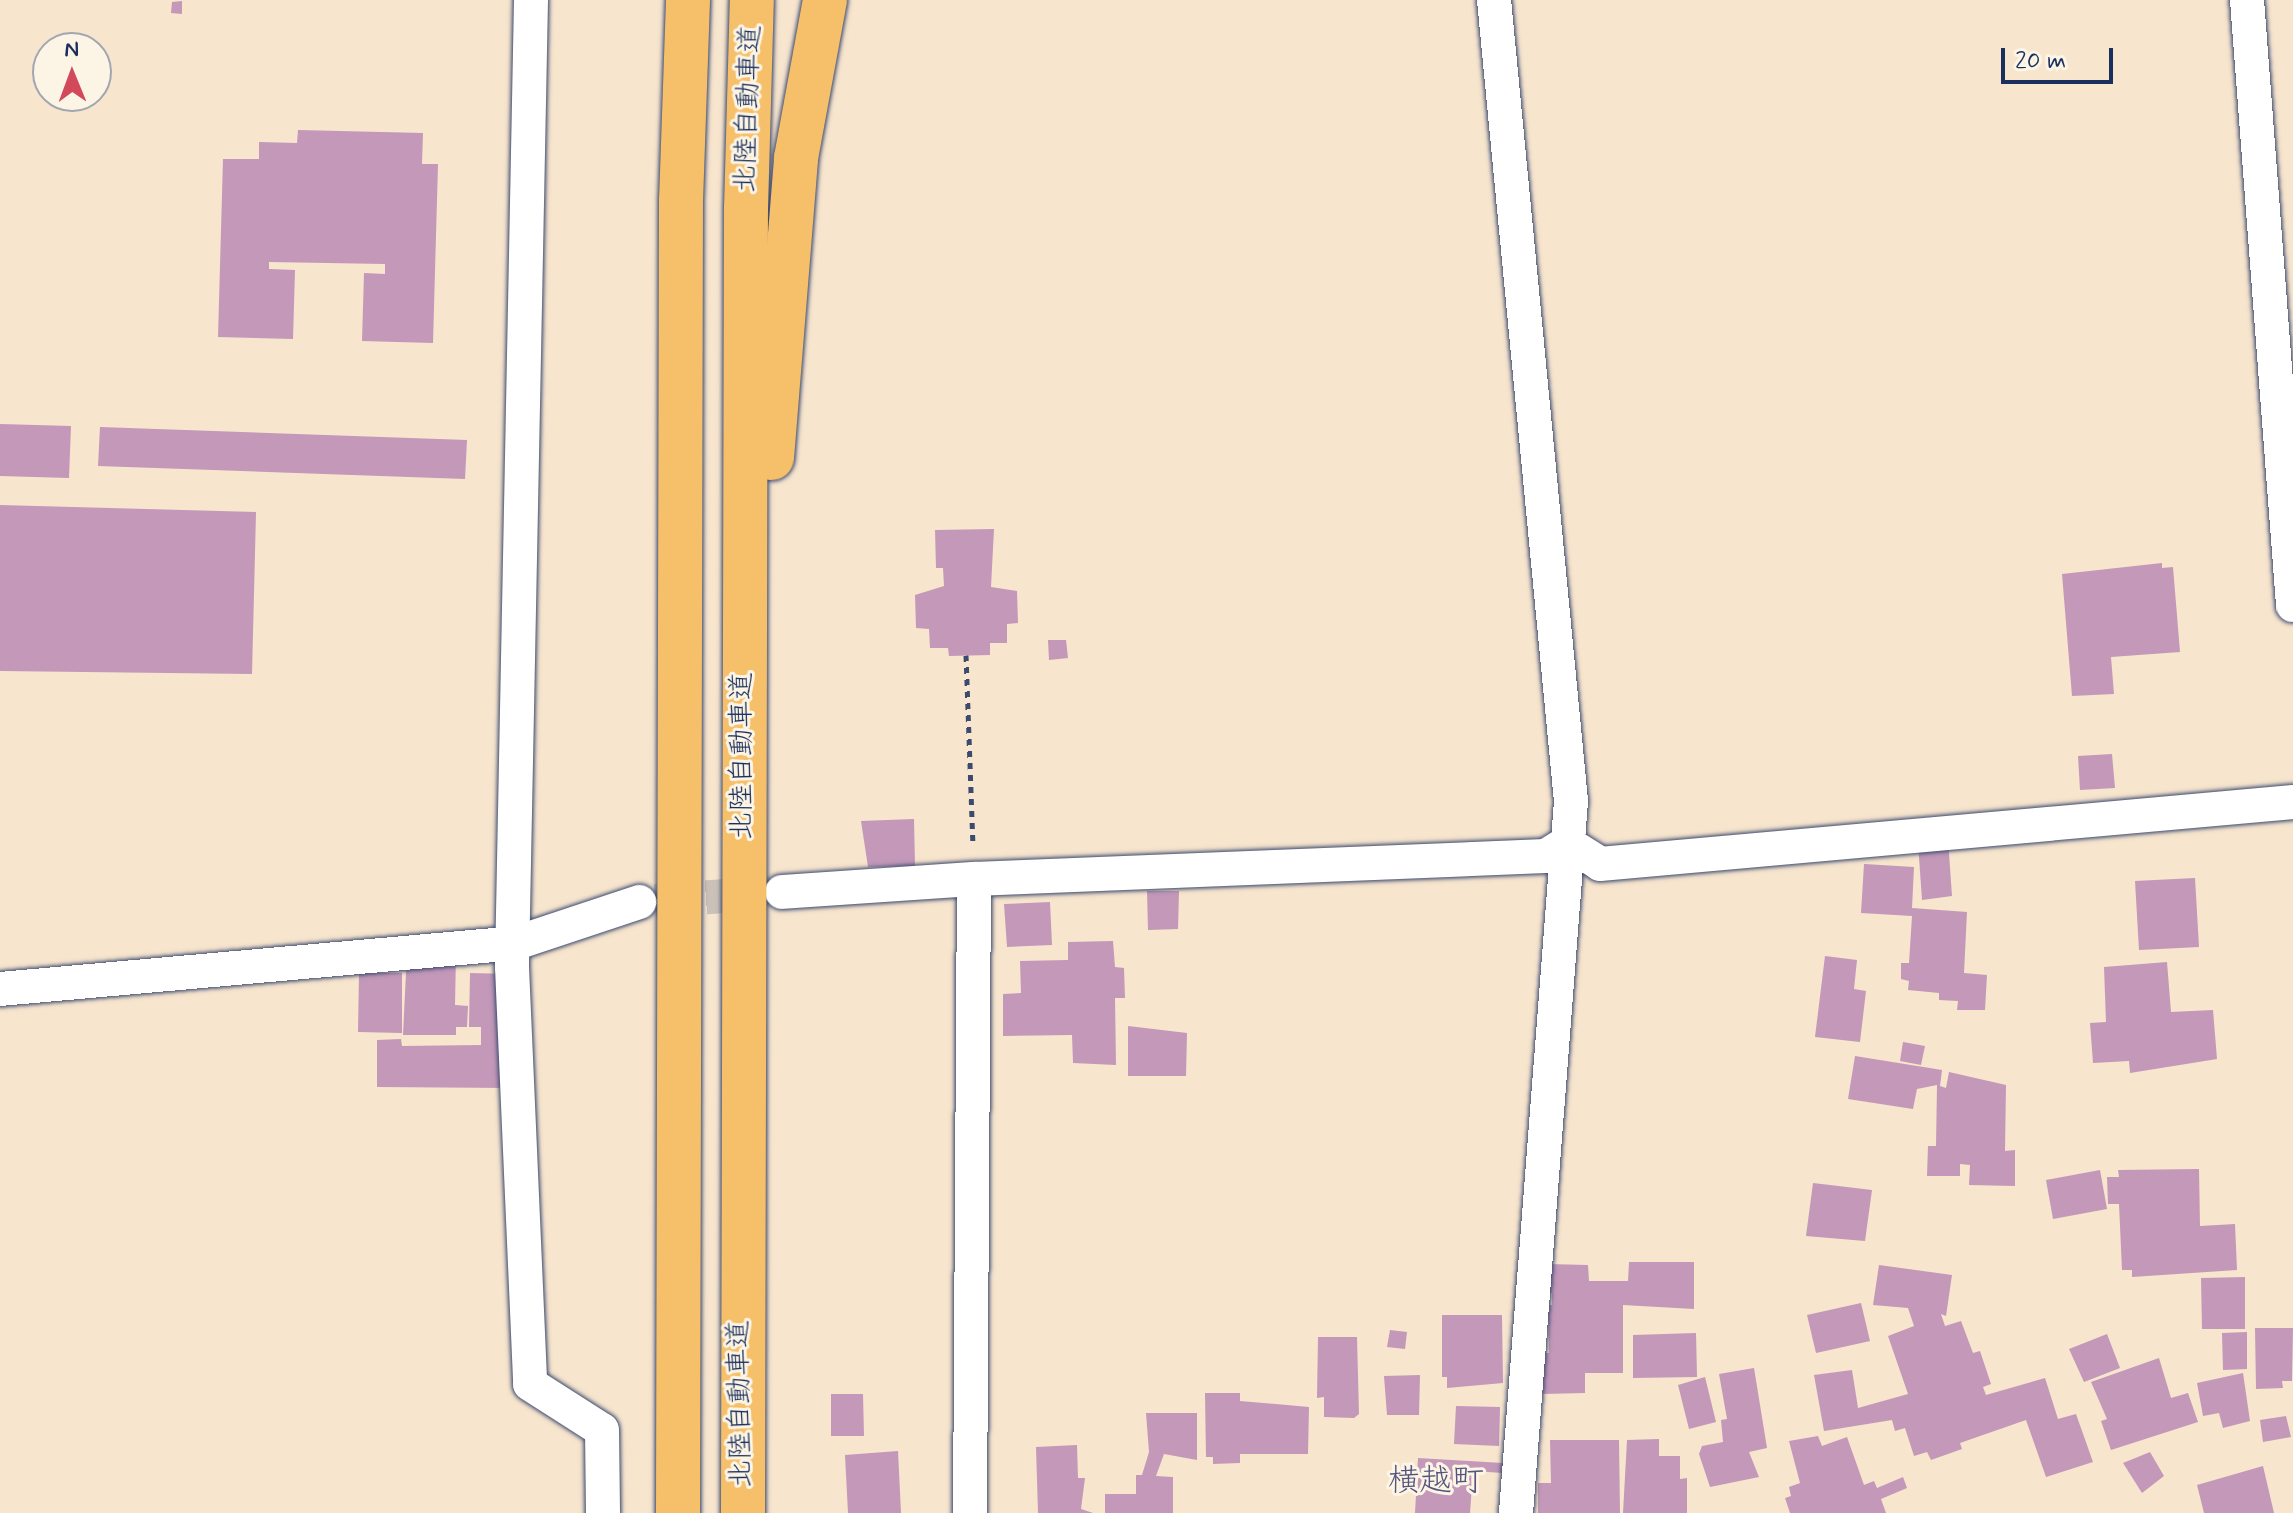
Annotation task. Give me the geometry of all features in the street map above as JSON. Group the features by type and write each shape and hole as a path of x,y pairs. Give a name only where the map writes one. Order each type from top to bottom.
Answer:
{"highway":[{"path":"675,0 681,201"},
{"path":"678,1513 681,201 688,0"},
{"name":"北陸自動車道","path":"743,1513 740,1297 746,209 752,0"},
{"path":"740,1297 757,1030 772,445 796,158 825,0"}],"street":[{"path":"531,0 516,943 512,967 530,1384 602,1430 603,1513"},
{"path":"1494,0 1571,801 1516,1513"},
{"path":"2247,0 2293,605"},
{"path":"1567,843 1600,864 2293,802"},
{"path":"782,892 974,879 1546,856 1567,843"},
{"path":"970,1513 974,879"},
{"path":"0,989 516,943 639,902"}],"path":[{"path":"966,655 974,879"}],"building":[{"path":"182,1 182,14 171,13 172,2"},
{"path":"298,130 423,133 422,164 438,164 433,343 362,341 364,273 385,274 385,264 269,262 269,269 295,270 293,339 218,337 223,159 259,159 259,142 297,143"},
{"path":"0,424 71,426 69,478 0,476"},
{"path":"100,427 467,440 465,479 98,466"},
{"path":"0,505 256,512 252,674 0,671"},
{"path":"994,529 991,587 1017,591 1018,623 1007,624 1007,643 990,643 990,655 949,656 948,648 930,648 929,629 916,628 915,595 944,586 943,568 936,568 935,530"},
{"path":"2162,563 2162,568 2173,567 2180,652 2111,657 2114,694 2072,696 2062,574"},
{"path":"1048,640 1066,640 1068,658 1049,660"},
{"path":"2112,754 2115,788 2080,790 2078,756"},
{"path":"914,819 915,866 868,867 861,821"},
{"path":"1948,839 1952,896 1922,900 1918,843"},
{"path":"1864,864 1914,867 1912,908 1967,912 1964,973 1987,975 1985,1010 1957,1010 1958,1001 1939,1000 1939,993 1908,990 1909,981 1901,979 1901,963 1909,963 1912,916 1861,913"},
{"path":"2195,878 2199,947 2139,950 2135,881"},
{"path":"1147,891 1179,891 1178,929 1148,930"},
{"path":"1050,902 1052,945 1007,947 1004,904"},
{"path":"1113,941 1115,967 1124,968 1125,998 1115,998 1116,1065 1073,1063 1072,1035 1003,1036 1003,994 1021,993 1020,961 1068,960 1068,942"},
{"path":"407,952 456,954 455,1005 468,1006 467,1027 456,1027 456,1035 403,1035"},
{"path":"1825,956 1857,960 1854,989 1866,991 1860,1042 1815,1037"},
{"path":"2167,962 2171,1012 2213,1010 2217,1059 2130,1073 2129,1061 2093,1063 2090,1023 2106,1022 2104,967"},
{"path":"359,973 402,973 402,1033 358,1032"},
{"path":"470,973 514,974 523,1088 377,1087 377,1040 401,1039 402,1046 481,1045 481,1027 469,1027"},
{"path":"1128,1026 1187,1033 1186,1076 1128,1076"},
{"path":"1903,1042 1925,1046 1921,1065 1900,1061"},
{"path":"1855,1056 1942,1070 1940,1086 1946,1088 1949,1072 2006,1085 2005,1151 2015,1150 2015,1186 1969,1185 1970,1165 1960,1164 1960,1176 1927,1176 1928,1146 1936,1146 1937,1085 1917,1089 1913,1109 1848,1099"},
{"path":"2199,1169 2200,1226 2235,1224 2237,1270 2132,1277 2132,1270 2122,1270 2119,1204 2108,1204 2107,1177 2119,1177 2118,1170"},
{"path":"2100,1170 2107,1209 2053,1219 2046,1180"},
{"path":"1813,1183 1872,1190 1865,1241 1806,1236"},
{"path":"1629,1262 1694,1262 1694,1309 1623,1305 1623,1373 1585,1373 1585,1393 1543,1394 1542,1353 1549,1353 1548,1305 1552,1305 1552,1293 1545,1294 1546,1264 1588,1265 1589,1281 1628,1281"},
{"path":"1879,1265 1952,1275 1946,1316 1941,1314 1945,1326 1961,1321 1973,1353 1980,1351 1991,1384 1983,1387 1986,1395 2045,1378 2058,1419 2076,1414 2093,1462 2046,1477 2026,1420 1960,1443 1962,1449 1931,1460 1927,1452 1914,1456 1905,1428 1895,1431 1892,1420 1824,1431 1814,1375 1852,1370 1858,1408 1908,1394 1888,1336 1914,1326 1908,1308 1873,1305"},
{"path":"2245,1277 2245,1329 2202,1329 2201,1278"},
{"path":"1861,1303 1870,1341 1816,1353 1807,1315"},
{"path":"1442,1315 1502,1315 1503,1383 1447,1388 1447,1377 1442,1377"},
{"path":"2255,1328 2293,1328 2292,1381 2282,1381 2283,1388 2256,1389"},
{"path":"1390,1330 1407,1332 1405,1349 1387,1347"},
{"path":"2247,1332 2247,1369 2223,1370 2222,1333"},
{"path":"1696,1333 1697,1377 1633,1378 1633,1335"},
{"path":"2107,1334 2120,1368 2084,1382 2069,1349"},
{"path":"1318,1337 1357,1337 1359,1414 1354,1418 1324,1417 1324,1397 1317,1398"},
{"path":"2159,1358 2171,1398 2188,1393 2198,1422 2111,1450 2101,1421 2107,1419 2091,1382"},
{"path":"1754,1368 1767,1448 1749,1452 1759,1477 1710,1487 1699,1454 1702,1446 1723,1442 1721,1420 1727,1419 1719,1374"},
{"path":"2243,1373 2250,1421 2223,1428 2219,1413 2203,1416 2197,1383"},
{"path":"1420,1375 1419,1415 1387,1415 1384,1376"},
{"path":"1705,1377 1716,1422 1689,1429 1678,1385"},
{"path":"1205,1393 1240,1393 1240,1401 1309,1407 1308,1454 1240,1454 1240,1463 1213,1464 1213,1457 1206,1457"},
{"path":"831,1394 863,1394 864,1436 831,1436"},
{"path":"1456,1406 1500,1407 1499,1446 1454,1444"},
{"path":"1146,1413 1197,1413 1197,1460 1164,1454 1156,1476 1173,1477 1173,1513 1105,1513 1105,1494 1136,1494 1136,1475 1142,1475 1149,1452"},
{"path":"2286,1416 2291,1437 2263,1442 2260,1420"},
{"path":"1818,1436 1822,1446 1847,1437 1864,1485 1874,1481 1877,1488 1903,1477 1907,1488 1881,1499 1886,1513 1790,1513 1785,1498 1791,1496 1789,1487 1800,1483 1789,1441"},
{"path":"1659,1439 1659,1456 1680,1456 1680,1479 1687,1478 1687,1513 1623,1513 1627,1440"},
{"path":"1550,1440 1619,1440 1620,1513 1538,1513 1538,1483 1551,1483"},
{"path":"1077,1445 1078,1478 1085,1478 1081,1509 1093,1513 1038,1513 1036,1447"},
{"path":"898,1451 901,1513 848,1513 845,1455"},
{"path":"2150,1452 2164,1476 2142,1493 2123,1463"},
{"path":"1418,1458 1503,1463 1503,1473 1473,1471 1470,1513 1415,1513"},
{"path":"2263,1466 2274,1513 2204,1513 2197,1485"}],"tunnel":[{"path":"655,901 766,893"}],"district":[{"name":"横越町","path":"1436,1481"}]}
